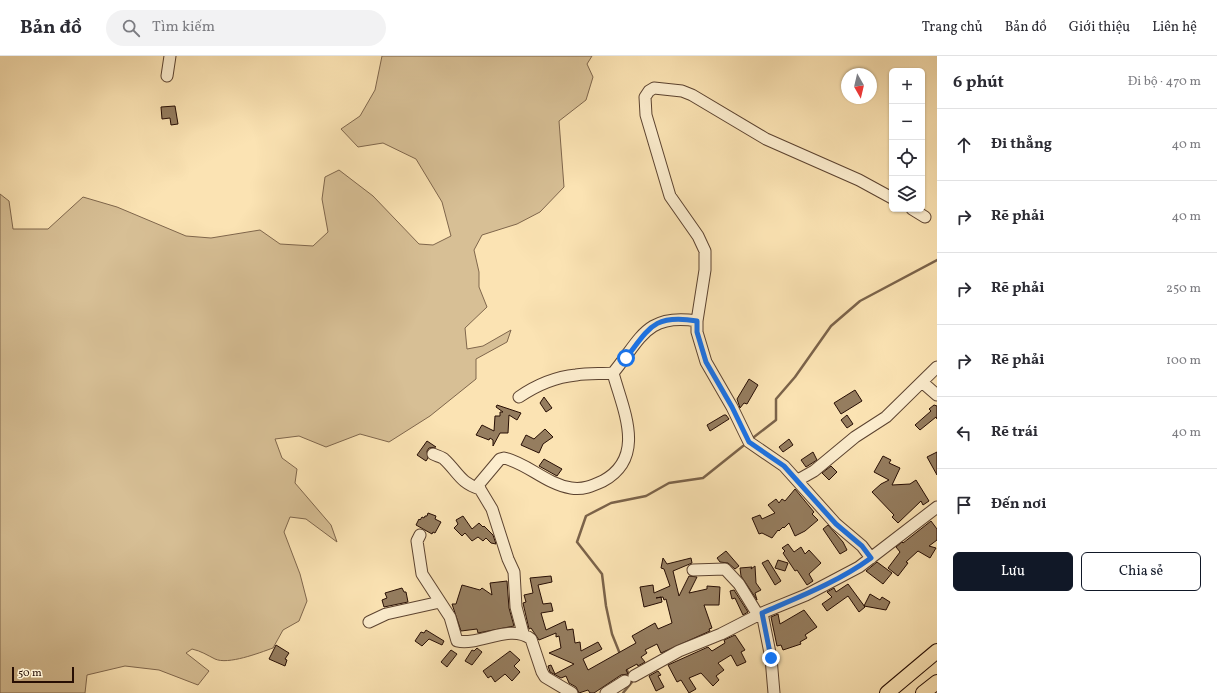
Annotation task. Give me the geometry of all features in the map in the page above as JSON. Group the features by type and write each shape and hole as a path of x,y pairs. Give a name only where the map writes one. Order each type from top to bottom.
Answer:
{"main road":[{"path":"887,693 937,651"},
{"path":"923,693 937,682"}],"street":[{"path":"167,76 170,56"},
{"path":"871,558 862,546 836,524 784,466 749,442 732,407 706,362 697,332 697,321 706,270 705,251 698,236 670,196 646,116 645,97 649,91 654,88 682,91 692,95 766,139 859,180 889,196"},
{"path":"917,212 925,217"},
{"path":"613,374 654,324 676,318 697,321"},
{"path":"798,480 814,471 855,437 886,417 937,367"},
{"path":"519,397 530,390 562,377 578,374 613,374"},
{"path":"523,634 516,607 514,572 508,559 492,509 480,489 479,484 500,459 504,458 510,459 556,483 570,488 582,489 607,478 622,465 628,454 630,439 613,374"},
{"path":"922,382 937,394"},
{"path":"433,454 443,458 459,478 469,486 480,489"},
{"path":"606,693 678,651 721,634 760,614 806,595 858,567 937,507"},
{"path":"420,535 417,541 422,574 450,617 457,641 469,642 502,634 523,634 531,639 545,677 572,693"},
{"path":"694,570 725,569 743,589 760,614 771,658 774,693"},
{"path":"369,622 386,614 440,602"}],"shaded area":[{"path":"382,56 592,56 587,64 593,77 586,100 559,121 564,187 540,212 517,224 482,235 474,250 479,272 479,287 487,307 465,328 467,349 483,346 511,330 507,342 476,359 476,379 430,416 389,442 360,434 326,447 299,436 275,439 282,458 297,469 295,483 331,525 337,542 306,519 290,517 284,532 300,574 307,601 299,621 283,630 273,648 244,658 228,661 215,659 192,649 186,653 209,671 198,685 159,670 125,666 87,675 85,693 0,693 0,194 9,201 13,229 48,229 83,197 117,207 186,236 211,238 260,230 280,244 313,246 328,232 322,199 325,177 339,170 373,196 419,244 433,245 451,236 442,202 416,159 383,143 358,147 341,129 360,116 375,90"}],"building":[{"path":"175,106 178,124 171,125 170,118 162,119 161,107"},
{"path":"749,379 758,385 747,404 744,403 740,408 737,399"},
{"path":"855,390 862,401 841,414 834,403"},
{"path":"544,397 552,408 546,412 540,403"},
{"path":"497,405 521,413 517,420 509,415 508,433 500,433 493,446 493,440 490,438 489,440 476,435 482,425 494,431 495,416 500,416 500,412 503,412 496,407"},
{"path":"934,405 937,406 937,419 936,417 920,430 915,425 931,411 929,409"},
{"path":"726,415 729,419 710,431 707,425"},
{"path":"847,415 853,424 847,428 841,420"},
{"path":"545,429 553,437 543,444 539,453 521,445 526,435 534,439"},
{"path":"789,439 793,445 783,452 779,447"},
{"path":"427,441 436,447 429,448 427,451 428,458 426,461 417,455"},
{"path":"813,452 817,460 806,467 801,460"},
{"path":"937,452 937,475 927,457"},
{"path":"883,456 891,460 889,463 900,468 892,485 910,484 916,480 929,501 923,505 921,501 898,523 892,517 894,515 872,492 881,484 889,480 874,472"},
{"path":"544,459 562,469 557,476 539,466"},
{"path":"831,466 837,472 829,480 822,473"},
{"path":"795,489 814,512 812,514 818,520 805,531 795,536 789,523 784,528 783,527 779,531 778,530 772,538 762,533 759,534 752,518 760,515 762,519 775,513 768,505 776,499 779,503 782,499 785,501"},
{"path":"428,513 436,516 435,519 441,522 435,533 433,532 432,534 416,525 419,519 420,520 422,517 424,518 427,516"},
{"path":"463,516 472,529 479,523 483,527 484,526 493,535 496,544 491,543 486,538 483,541 478,537 472,541 465,533 462,536 454,528 458,524 456,520"},
{"path":"931,521 937,529 937,540 929,546 936,548 930,558 918,551 906,562 908,563 898,576 888,568 900,552 896,547"},
{"path":"828,525 843,542 847,550 840,554 823,529"},
{"path":"788,544 794,552 801,547 805,554 809,550 821,563 809,574 813,581 807,585 783,553 785,551 782,548"},
{"path":"726,551 739,566 735,569 728,563 720,562 717,558"},
{"path":"663,558 667,564 691,558 692,563 673,571 679,596 689,576 697,577 689,593 707,589 707,586 720,587 719,605 704,605 712,628 709,629 710,631 661,653 657,644 645,650 647,653 641,657 645,662 638,666 637,664 626,670 628,674 621,675 594,693 590,693 588,690 579,693 576,687 569,683 566,676 561,678 550,672 548,666 551,665 555,674 574,664 549,653 561,648 559,636 556,637 556,633 539,640 531,628 529,629 523,603 526,602 524,595 533,593 530,578 551,576 552,582 538,585 543,604 551,603 553,611 541,613 546,630 565,621 567,630 573,629 575,643 580,642 581,651 598,642 602,649 583,659 588,670 636,643 632,636 655,623 658,629 672,623 666,599 664,600 663,597 661,597 662,602 644,607 640,587 653,585 654,593 670,586 664,569 661,568"},
{"path":"768,560 781,581 775,585 762,563"},
{"path":"778,560 788,563 785,571 775,568"},
{"path":"877,562 892,573 883,584 866,571"},
{"path":"755,566 756,583 761,590 755,593 757,600 741,576 740,568 752,567 751,569"},
{"path":"507,581 509,608 514,626 478,633 477,629 461,631 452,604 456,604 462,585 480,590 482,588 492,595 490,583"},
{"path":"848,584 865,607 859,612 848,596 827,611 822,604 832,597 827,592 834,588 836,592"},
{"path":"402,588 404,592 406,592 408,602 384,607 382,600 387,598 385,593"},
{"path":"734,590 748,612 743,615 735,598 732,599 730,591"},
{"path":"870,594 880,600 882,597 890,602 886,610 864,606"},
{"path":"804,610 817,627 805,635 807,638 800,642 801,644 783,650 781,645 777,646 771,617 778,614 780,624"},
{"path":"426,630 444,641 442,645 429,639 422,646 415,641 421,632 424,633"},
{"path":"735,635 745,650 741,652 746,662 737,666 731,655 718,663 724,670 716,676 719,680 713,686 701,673 689,678 696,689 689,693 681,680 677,682 668,665 708,647 712,651 725,643 724,640"},
{"path":"276,645 289,653 285,659 287,660 285,666 269,659"},
{"path":"477,648 482,652 472,665 465,661 472,650 474,651"},
{"path":"451,650 457,654 447,667 441,662"},
{"path":"510,651 520,660 514,666 520,672 512,681 505,674 495,682 491,676 488,678 483,671"},
{"path":"658,671 661,675 658,676 664,687 656,691 649,676"}],"waterway":[{"path":"754,437 776,420 776,399 795,377 831,326 860,301 937,260"},
{"path":"620,654 612,634 606,606 602,574 577,542 586,516 611,503 646,496 669,483 703,478 743,446"},
{"path":"623,693 632,682 626,668"}],"route":[{"path":"626,358 644,334 654,324 676,318 697,321 697,332 702,344 706,362 732,407 749,442 784,466 798,480 808,495 845,533 862,546 871,558 858,567 806,595 762,613 771,658"}]}
